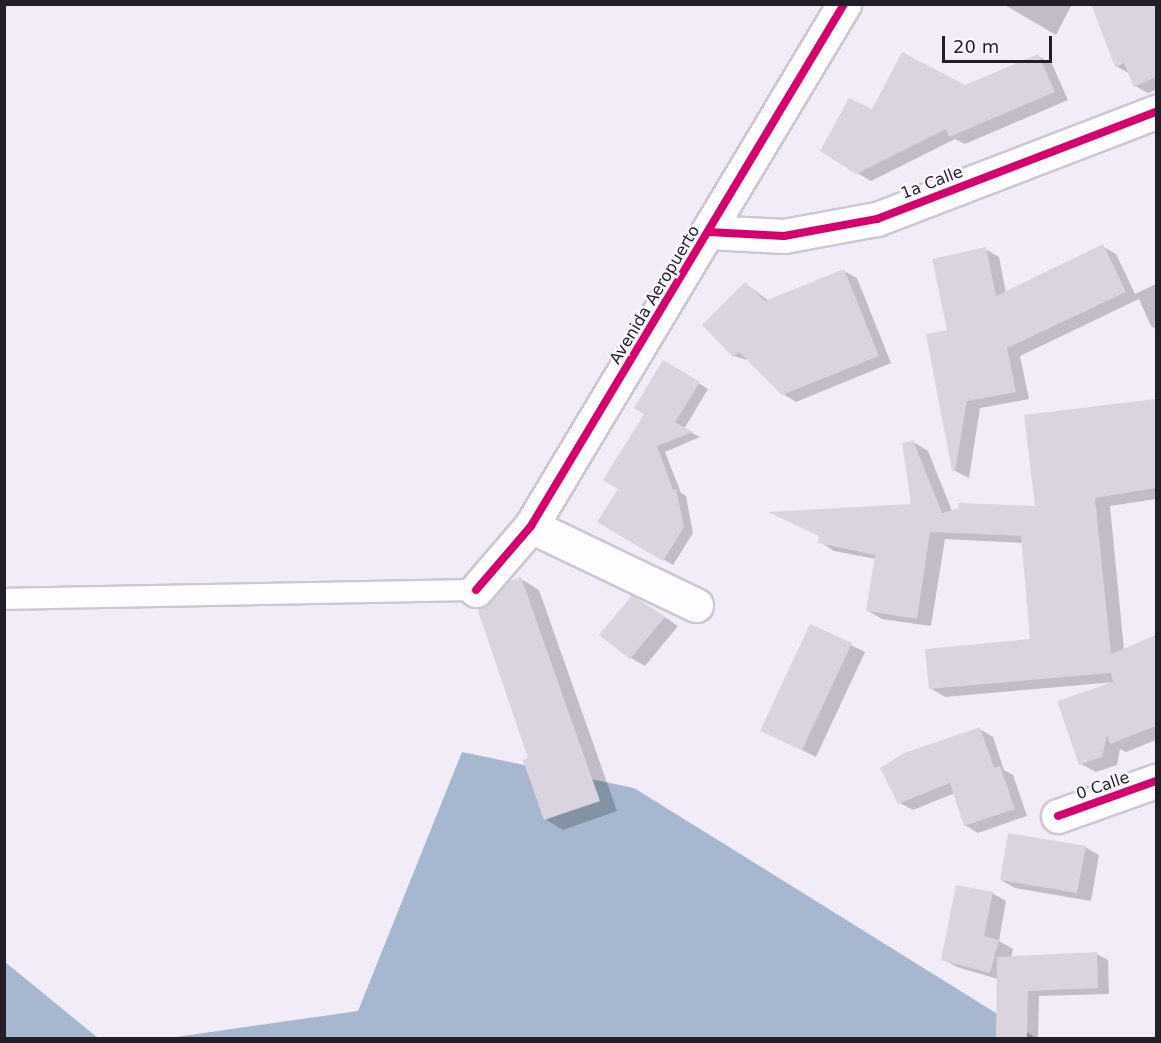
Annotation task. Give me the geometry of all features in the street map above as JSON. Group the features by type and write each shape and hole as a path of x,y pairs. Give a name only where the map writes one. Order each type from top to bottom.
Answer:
{"street":[{"name":"Avenida Aeropuerto","path":"476,590 531,526 844,4"},
{"name":"1a Calle","path":"708,232 783,236 877,219 1156,112"},
{"path":"531,526 696,605"},
{"name":"0 Calle","path":"1058,816 1156,781"}],"lane":[{"path":"4,599 476,590"}],"water":[{"path":"462,752 634,788 1036,1038 169,1038 358,1011"},
{"path":"5,962 98,1038 5,1038"}],"building":[{"path":"1091,4 1156,4 1156,77 1134,87 1124,63 1115,67"},
{"path":"902,52 965,85 1038,54 1055,92 949,137 946,129 856,174 820,151 849,98 872,109"},
{"path":"1103,244 1126,292 1007,348 1016,392 967,401 955,471 952,471 926,334 947,330 932,259 986,247 996,296"},
{"path":"844,269 879,356 782,395 739,352 733,357 702,325 745,282 765,301"},
{"path":"663,360 700,382 675,422 693,432 657,446 673,490 676,489 684,527 663,561 597,522 618,489 603,480 644,414 634,408"},
{"path":"1156,399 1156,488 1095,498 1111,654 1156,635 1156,726 1110,744 1107,735 1102,757 1079,765 1057,701 1113,682 1111,673 929,689 925,649 1030,639 1021,536 930,532 917,619 866,611 875,555 818,543 819,536 768,512 911,504 902,443 913,440 942,513 959,508 958,503 1035,506 1024,415"},
{"path":"521,577 600,801 544,820 523,760 528,758 477,608 490,603 507,582"},
{"path":"632,595 665,617 630,659 599,635"},
{"path":"810,624 852,643 802,750 760,731"},
{"path":"980,727 994,768 1000,766 1015,809 964,826 950,783 898,804 880,768 904,753"},
{"path":"1008,833 1086,846 1077,893 1000,880"},
{"path":"956,885 993,892 984,936 999,940 990,973 941,960"},
{"path":"1097,952 1098,988 1028,991 1027,1038 996,1038 997,957"}],"cycle path":[{"path":"476,590 531,526 844,4"},
{"path":"708,232 784,236 877,219 1156,112"},
{"path":"1058,816 1156,781"}]}
